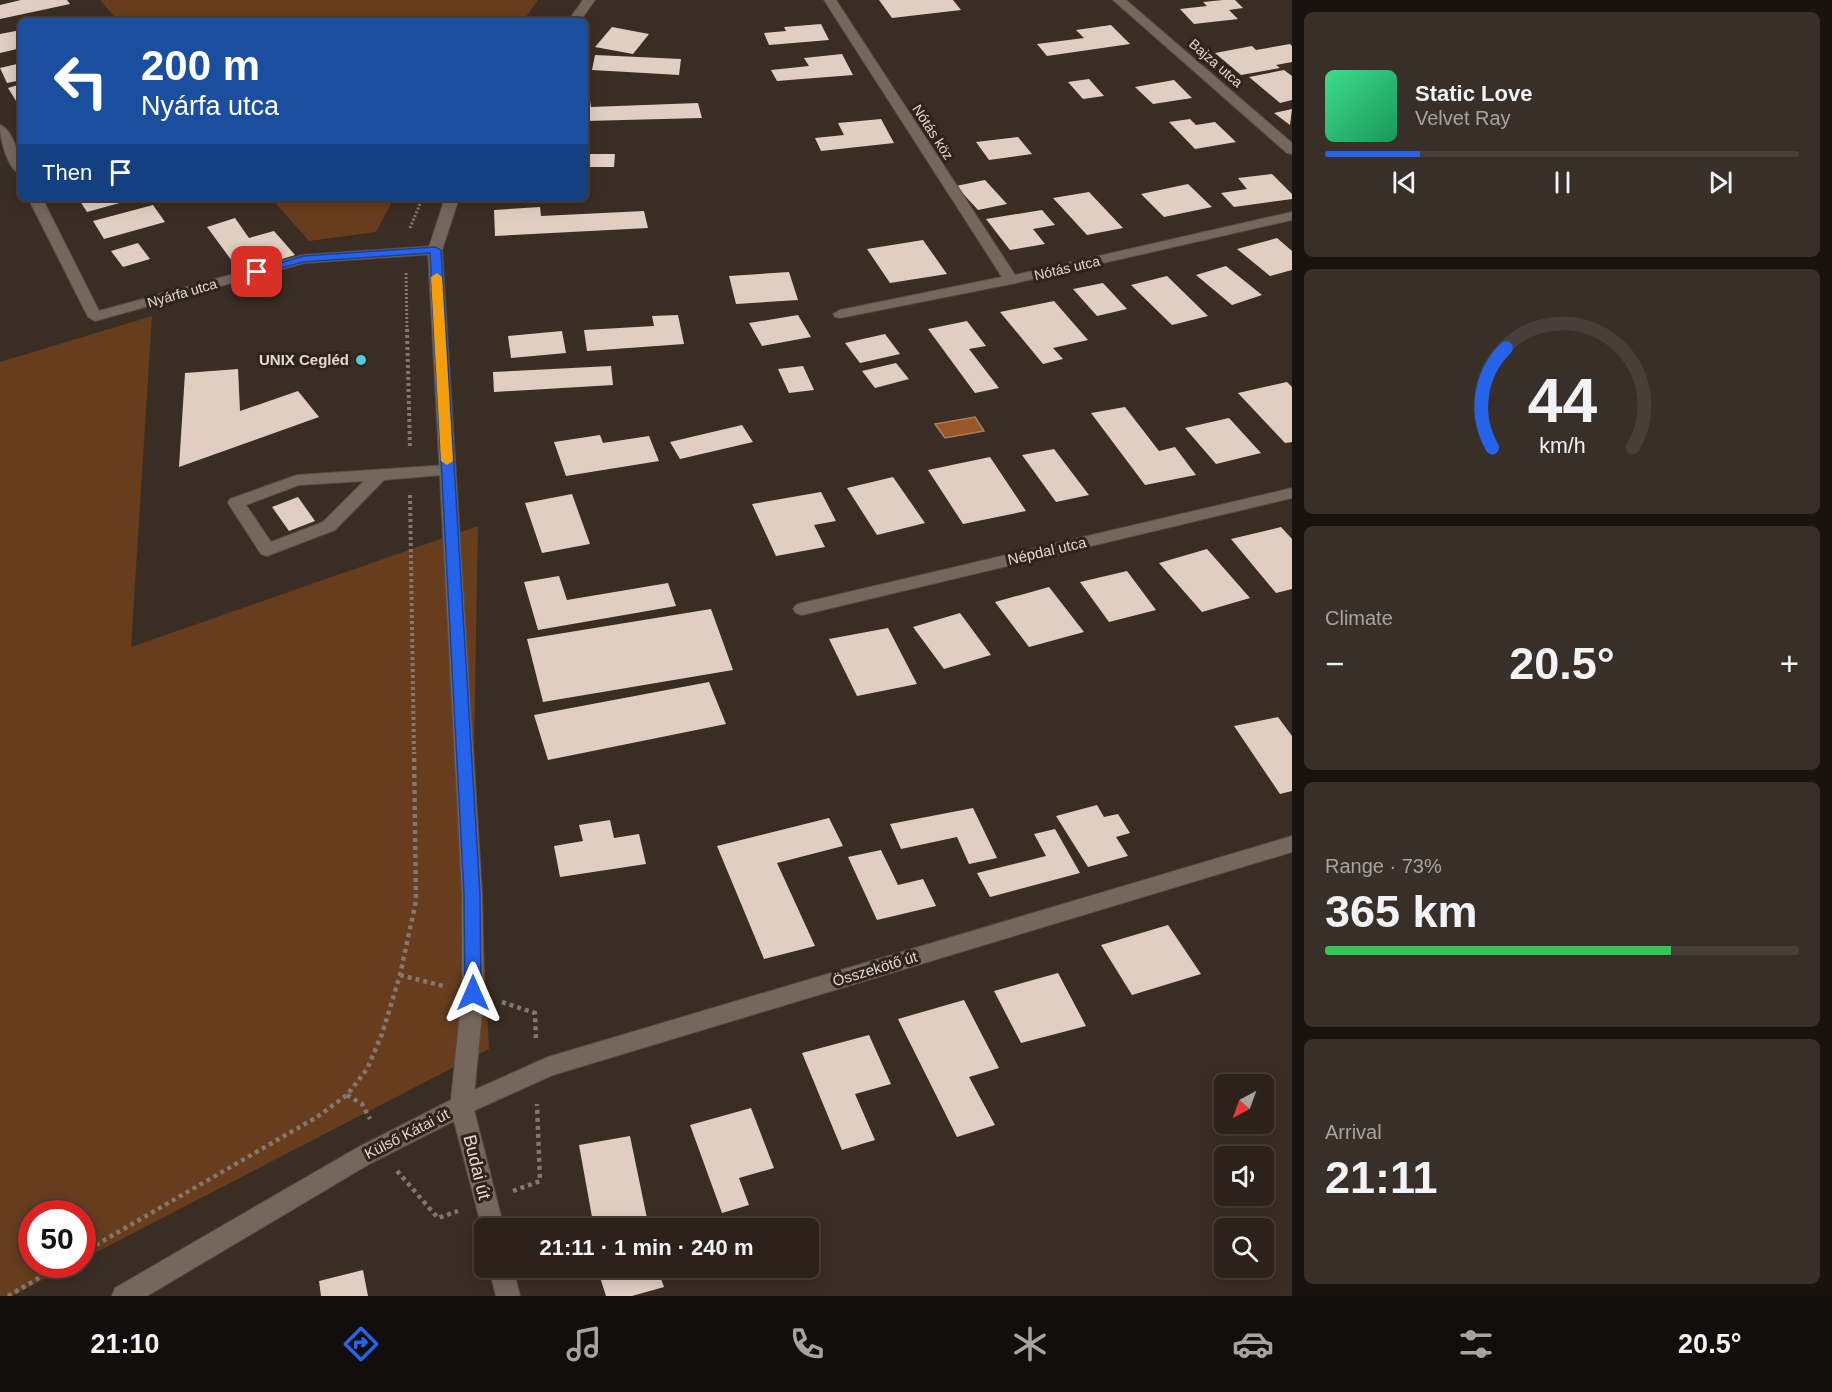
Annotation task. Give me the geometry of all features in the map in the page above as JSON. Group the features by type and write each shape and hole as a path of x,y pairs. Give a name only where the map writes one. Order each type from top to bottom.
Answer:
{"street":[{"path":"576,18 590,0"},
{"name":"Nótás köz","path":"830,0 1011,280"},
{"name":"Bajza utca","path":"1119,0 1292,150"},
{"path":"0,129 18,164"},
{"name":"Nyárfa utca","path":"37,201 95,317 303,259 435,250"},
{"name":"Külső Kátai út","path":"124,1296 363,1156 462,1107 473,993 472,894 435,250 451,201"},
{"name":"Nótás utca","path":"840,314 1011,280 1292,216"},
{"path":"377,477 329,526 267,550 236,503 297,480 447,471"},
{"name":"Népdal utca","path":"802,609 1292,493"},
{"name":"Összekötő út","path":"462,1107 548,1067 1292,844"},
{"name":"Budai út","path":"462,1107 490,1218"},
{"path":"504,1278 508,1296"}],"path":[{"path":"96,1245 317,1118 347,1095 367,1069 400,975 416,901 406,253 407,235 422,201"},
{"path":"400,975 473,993"},
{"path":"8,1296 39,1278"}],"shaded area":[{"path":"100,0 538,0 525,18 115,18"},
{"path":"274,201 392,201 376,232 309,241"},
{"path":"152,316 131,647 478,526 474,748 489,1049 96,1252 96,1200 18,1200 18,1278 46,1278 11,1296 0,1296 0,362"},
{"path":"975,417 984,431 945,438 935,424"}],"building":[{"path":"21,0 67,0 70,4 0,19 0,5"},
{"path":"879,0 953,0 961,10 892,18"},
{"path":"1235,0 1243,8 1229,10 1238,19 1194,24 1180,9 1207,6 1203,2"},
{"path":"821,24 829,40 769,45 764,33 786,31 784,27"},
{"path":"1111,25 1130,44 1047,56 1037,44 1084,38 1076,30"},
{"path":"612,27 649,34 633,54 595,47"},
{"path":"18,31 18,49 0,53 0,34"},
{"path":"1290,44 1292,62 1276,65 1280,68 1241,75 1215,53 1252,46 1256,50"},
{"path":"842,54 853,75 777,81 771,70 809,66 804,58"},
{"path":"595,55 681,59 679,75 592,70"},
{"path":"18,64 18,81 7,83 0,68"},
{"path":"1284,70 1292,76 1292,100 1280,103 1249,77"},
{"path":"1089,79 1104,96 1083,99 1068,82"},
{"path":"1174,80 1192,98 1153,104 1135,87"},
{"path":"18,85 18,104 8,88"},
{"path":"588,87 591,107 698,103 702,118 588,121"},
{"path":"1292,109 1290,125 1274,113"},
{"path":"881,119 894,143 821,151 815,138 844,135 838,123"},
{"path":"1190,119 1196,125 1215,122 1236,142 1195,149 1169,122"},
{"path":"1018,137 1032,154 989,160 976,142"},
{"path":"588,154 615,154 614,167 588,167"},
{"path":"1272,174 1292,194 1292,199 1234,207 1221,193 1247,189 1238,178"},
{"path":"985,180 1007,204 978,210 956,186"},
{"path":"1188,184 1212,207 1164,217 1141,194"},
{"path":"1089,192 1123,228 1087,235 1053,198"},
{"path":"80,201 127,201 87,212"},
{"path":"153,205 165,222 104,239 93,221"},
{"path":"540,207 541,216 644,211 648,228 495,236 494,210"},
{"path":"1042,210 1055,225 1033,229 1045,244 1010,250 986,219"},
{"path":"235,218 249,238 274,231 295,255 240,272 207,227"},
{"path":"1277,238 1292,251 1292,270 1270,276 1237,249"},
{"path":"923,240 947,274 890,283 867,249"},
{"path":"138,243 150,259 123,267 111,251"},
{"path":"1226,266 1262,295 1232,305 1196,275"},
{"path":"789,272 798,300 736,304 729,276"},
{"path":"1167,276 1208,316 1172,325 1131,285"},
{"path":"1103,283 1127,309 1097,316 1073,289"},
{"path":"1054,301 1088,340 1053,348 1063,359 1043,364 1000,312"},
{"path":"678,315 684,344 587,351 584,330 654,326 652,316"},
{"path":"798,315 811,337 762,346 749,323"},
{"path":"967,321 986,346 969,349 999,388 975,393 928,329"},
{"path":"562,331 566,353 511,358 508,336"},
{"path":"885,334 900,354 860,363 845,343"},
{"path":"896,363 909,379 875,388 862,371"},
{"path":"611,366 613,385 494,392 493,372"},
{"path":"803,366 814,390 789,393 778,369"},
{"path":"238,369 240,411 298,391 319,417 179,467 185,373"},
{"path":"1287,382 1292,387 1292,442 1285,443 1238,393"},
{"path":"1125,407 1159,451 1175,447 1196,475 1145,485 1091,413"},
{"path":"1229,418 1261,453 1216,464 1185,428"},
{"path":"742,425 753,442 680,459 670,442"},
{"path":"600,435 603,443 649,436 659,461 566,476 554,442"},
{"path":"1054,449 1089,495 1056,502 1022,455"},
{"path":"990,457 1026,511 963,524 928,470"},
{"path":"893,477 925,523 877,535 847,488"},
{"path":"821,492 836,521 814,525 825,547 776,556 752,504"},
{"path":"572,494 590,544 542,553 525,503"},
{"path":"298,497 315,521 289,531 272,507"},
{"path":"1281,527 1292,539 1292,589 1276,593 1231,539"},
{"path":"1207,549 1250,598 1202,612 1159,563"},
{"path":"1127,571 1156,610 1109,622 1080,582"},
{"path":"559,576 567,600 668,583 676,606 538,630 524,582"},
{"path":"1049,587 1084,632 1029,647 995,602"},
{"path":"711,609 733,670 543,702 527,639"},
{"path":"960,613 991,655 944,669 913,627"},
{"path":"888,628 917,684 857,696 829,639"},
{"path":"709,682 726,724 548,760 534,715"},
{"path":"1278,717 1292,736 1292,791 1280,794 1234,726"},
{"path":"1097,805 1104,817 1118,814 1130,833 1116,837 1128,856 1088,867 1056,816"},
{"path":"973,808 997,858 969,864 957,837 901,849 890,824"},
{"path":"829,818 843,846 777,863 815,946 764,959 717,846"},
{"path":"610,820 614,838 639,834 646,864 560,877 554,846 583,841 579,825"},
{"path":"1055,829 1080,873 990,897 977,873 1046,856 1034,834"},
{"path":"881,850 898,885 923,879 936,906 877,920 848,857"},
{"path":"1168,925 1201,974 1132,995 1101,945"},
{"path":"1058,973 1086,1026 1021,1043 994,991"},
{"path":"964,1000 999,1068 969,1077 995,1125 957,1137 898,1019"},
{"path":"869,1035 891,1084 855,1094 875,1140 842,1150 802,1053"},
{"path":"751,1108 774,1168 739,1178 749,1205 722,1213 690,1125"},
{"path":"630,1136 647,1218 592,1218 579,1145"},
{"path":"363,1270 368,1296 321,1296 319,1281"},
{"path":"600,1278 661,1278 664,1287 632,1296 606,1296"}],"slow traffic":[{"path":"437,277 447,461"}],"place":[{"name":"UNIX Cegléd","path":"361,360"}],"route":[{"path":"257,272 303,259 435,250 472,894 473,993"}]}
